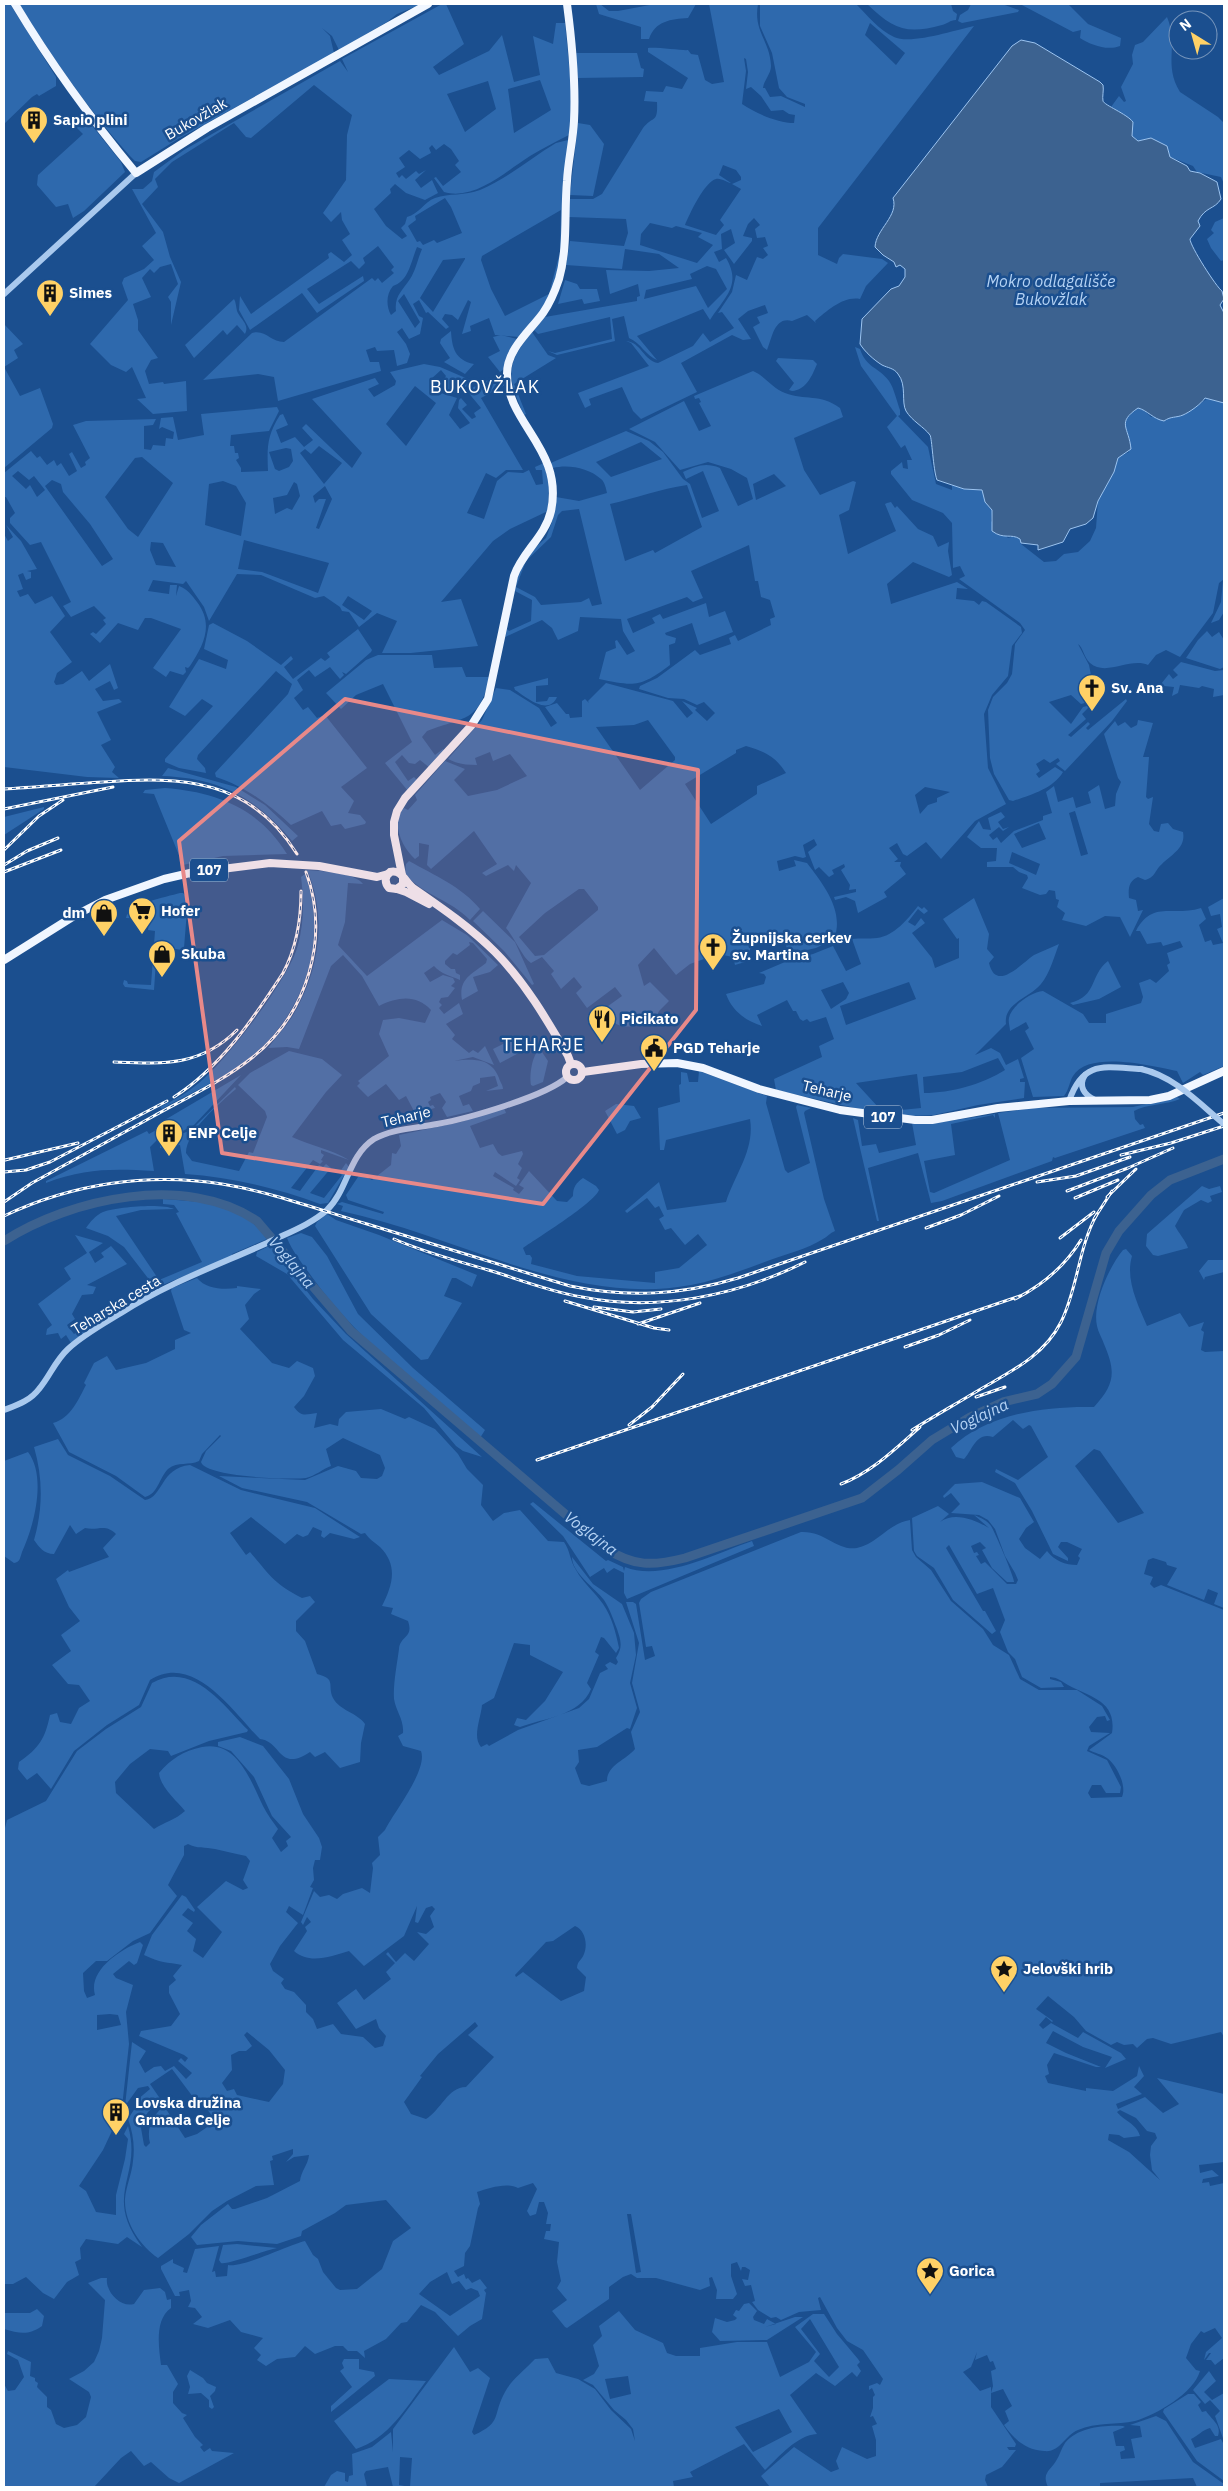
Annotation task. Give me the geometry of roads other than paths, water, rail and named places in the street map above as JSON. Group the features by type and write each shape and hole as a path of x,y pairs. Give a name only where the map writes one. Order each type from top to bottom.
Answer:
{"main road":[{"path":"16,4 39,44 72,92 136,173"},
{"name":"Bukovžlak","path":"136,173 198,132 428,4"},
{"path":"397,889 402,886 403,876 397,853 394,822 399,807 471,726 488,699 514,576 522,557 545,529 551,512 553,488 550,470 512,397 507,374 510,356 552,299 564,256 566,182 573,138 574,102 567,4"},
{"path":"387,886 385,879 397,853"},
{"name":"107","path":"4,960 61,923 97,904 164,879 216,869 270,863 336,869 377,877 397,871 412,887 477,936 513,973 553,1030 571,1064 580,1065 583,1072 579,1079 575,1080 567,1077"},
{"name":"107","path":"336,869 391,889 406,892 445,911"},
{"name":"Teharje","path":"583,1072 641,1064 677,1063 703,1068 759,1089 840,1110 915,1120 932,1120 998,1108 1069,1100"},
{"path":"567,1077 566,1070 571,1064"},
{"name":"107","path":"1069,1100 1143,1100 1169,1096 1224,1071"}],"street":[{"name":"Bukovžlak","path":"4,294 136,173"},
{"path":"1069,1100 1076,1082 1083,1074 1105,1068 1141,1069 1165,1078 1224,1124"},
{"path":"1090,1071 1083,1078 1082,1088 1088,1096 1099,1101"},
{"name":"Teharje","path":"260,1246 302,1226 328,1209 345,1181 354,1159 364,1147 376,1138 397,1131 451,1121 532,1096 553,1088 567,1077"},
{"name":"Teharska cesta","path":"4,1410 29,1399 39,1390 58,1360 69,1348 121,1313 153,1294 260,1246"}],"water":[{"name":"Mokro odlagališče Bukovžlak","path":"1021,40 1035,43 1100,82 1103,85 1104,103 1133,122 1132,136 1138,141 1151,138 1167,146 1170,157 1187,166 1190,171 1200,173 1217,182 1221,199 1201,216 1198,221 1200,226 1190,239 1194,250 1222,291 1224,299 1220,305 1224,313 1224,403 1205,398 1186,414 1164,421 1138,408 1131,413 1127,418 1126,426 1131,449 1118,458 1114,472 1098,501 1093,518 1086,524 1070,529 1063,542 1038,550 1038,545 1021,543 1017,537 1000,535 992,531 992,510 985,502 982,490 964,489 937,480 930,435 906,411 901,378 895,370 882,365 873,358 860,344 862,319 891,289 899,286 905,277 905,269 900,265 896,267 894,262 875,247 879,234 893,211 893,198 1012,46"}],"waterway":[{"name":"Voglajna","path":"4,1241 31,1226 62,1213 95,1203 129,1197 164,1195 197,1198 229,1206 257,1221 351,1331 605,1548 625,1559 635,1562 653,1563 685,1558 862,1498 932,1440 970,1417 1003,1402 1037,1394 1052,1384 1076,1357 1106,1253 1119,1231 1151,1195 1170,1180 1224,1159"}],"railway":[{"path":"4,789 132,780 187,782 212,788 236,797 258,810 278,829 297,854"},
{"path":"4,809 113,787"},
{"path":"4,850 39,816 63,800"},
{"path":"4,865 27,851 58,838"},
{"path":"4,872 61,850"},
{"path":"4,1202 32,1183 217,1082 253,1057 272,1039 288,1019 300,996 309,972 316,922 313,897 306,872"},
{"path":"174,1097 191,1085 221,1057 248,1025 283,973 292,953 297,933 301,891"},
{"path":"114,1062 164,1063 180,1061 209,1051 237,1030"},
{"path":"4,1172 26,1170 50,1162 167,1101"},
{"path":"4,1216 56,1196 110,1184 166,1179 222,1184 277,1196 570,1286 613,1292 655,1293 696,1288 738,1278 1224,1113"},
{"path":"1121,1155 1171,1143 1224,1126"},
{"path":"5,1160 78,1143"},
{"path":"1067,1191 1128,1168 1173,1148"},
{"path":"1037,1182 1076,1176 1130,1157"},
{"path":"1107,1197 1136,1169"},
{"path":"1075,1198 1118,1180"},
{"path":"1094,1219 1112,1191"},
{"path":"926,1228 961,1215 999,1196"},
{"path":"1060,1238 1094,1212"},
{"path":"912,1430 1023,1364 1053,1335 1067,1309 1086,1240 1097,1214"},
{"path":"394,1239 431,1253 571,1295 639,1303 696,1298 724,1292 752,1284 805,1262"},
{"path":"1015,1299 1035,1288 1052,1274 1068,1258 1081,1240"},
{"path":"537,1460 1020,1296"},
{"path":"565,1301 654,1328 669,1330"},
{"path":"638,1324 700,1303"},
{"path":"594,1307 633,1312 661,1309"},
{"path":"905,1347 939,1335 970,1320"},
{"path":"629,1425 652,1407 683,1374"},
{"path":"976,1397 1005,1387"},
{"path":"841,1484 873,1466 920,1427"}],"place":[{"name":"Sapio plini","path":"34,144"},
{"name":"Simes","path":"50,317"},
{"name":"Sv. Ana","path":"1092,712"},
{"name":"Hofer","path":"142,935"},
{"name":"dm","path":"104,937"},
{"name":"Župnijska cerkev sv. Martina","path":"713,971"},
{"name":"Skuba","path":"162,978"},
{"name":"Picikato","path":"602,1043"},
{"name":"PGD Teharje","path":"654,1072"},
{"name":"ENP Celje","path":"169,1157"},
{"name":"Jelovški hrib","path":"1004,1993"},
{"name":"Lovska družina Grmada Celje","path":"116,2136"},
{"name":"Gorica","path":"930,2295"}],"district":[{"name":"BUKOVŽLAK","path":"485,387"},
{"name":"TEHARJE","path":"543,1045"}]}
